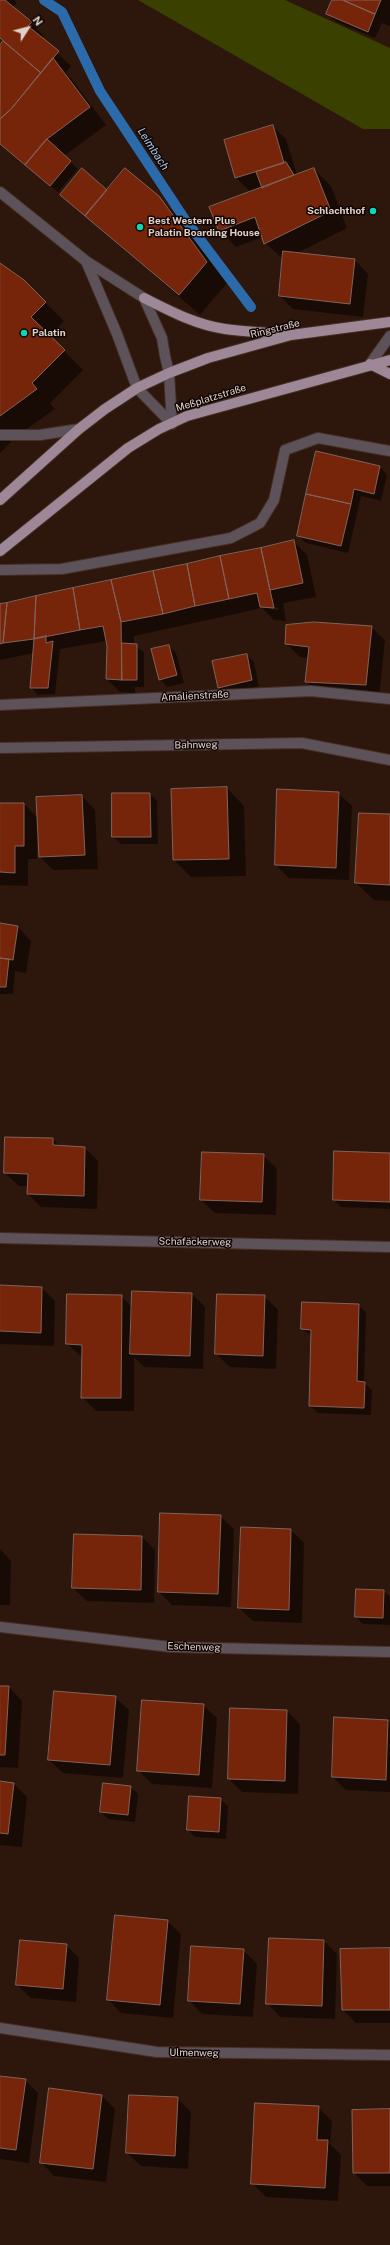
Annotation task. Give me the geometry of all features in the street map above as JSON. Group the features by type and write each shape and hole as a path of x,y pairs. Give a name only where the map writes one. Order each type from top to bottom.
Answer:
{"main road":[{"path":"144,298 183,318 205,324 226,329 291,335"},
{"name":"Ringstraße","path":"137,388 169,373 208,358 291,335 390,322"},
{"path":"370,364 390,360"},
{"path":"370,364 390,374"},
{"name":"Meßplatzstraße","path":"0,550 128,448 187,416 370,364"},
{"path":"0,500 79,429 105,409 137,388"}],"street":[{"path":"0,192 86,261 144,298 162,338 169,373 172,424"},
{"path":"86,261 117,334 137,388 172,424"},
{"path":"370,364 390,336"},
{"path":"0,435 40,435 79,429"},
{"path":"0,570 62,569 231,538 260,523 274,500 285,450 318,438 390,451"},
{"name":"Amalienstraße","path":"0,705 311,691 390,699"},
{"name":"Bahnweg","path":"0,748 302,743 390,760"},
{"name":"Schafäckerweg","path":"0,1238 390,1247"},
{"name":"Eschenweg","path":"0,1626 170,1647 390,1652"},
{"name":"Ulmenweg","path":"0,2028 158,2052 390,2055"}],"green space":[{"path":"138,0 285,0 390,48 390,129 363,129"}],"building":[{"path":"0,0 5,0 32,22 28,26 59,51 41,73 0,38"},
{"path":"332,0 343,0 375,14 368,32 326,14"},
{"path":"343,0 381,0 375,14"},
{"path":"3,41 41,73 11,109 0,119 0,45"},
{"path":"53,58 90,107 47,139 25,165 0,144 0,119 11,109"},
{"path":"273,125 284,163 235,178 224,140"},
{"path":"47,139 71,161 50,186 25,165"},
{"path":"286,162 294,175 262,188 256,172"},
{"path":"82,168 107,190 85,216 60,195"},
{"name":"Best Western Plus Palatin Boarding House","path":"125,168 159,196 207,262 179,295 85,216"},
{"path":"314,168 331,211 264,244 255,217 219,231 209,207"},
{"path":"283,251 355,259 350,304 279,296"},
{"name":"Palatin","path":"0,263 24,280 46,302 31,317 65,350 32,383 37,389 0,416"},
{"path":"316,451 380,466 374,494 354,489 351,504 306,494"},
{"path":"306,494 351,504 341,546 297,536"},
{"path":"294,540 303,583 270,590 261,548"},
{"path":"261,548 274,608 260,607 257,593 229,599 220,556"},
{"path":"220,556 229,599 195,606 187,564"},
{"path":"187,564 195,606 163,614 153,571"},
{"path":"153,571 163,614 121,622 111,580"},
{"path":"111,580 121,622 122,680 106,679 107,646 103,626 80,630 73,588"},
{"path":"73,588 80,630 34,639 36,596"},
{"path":"36,596 34,639 3,643 7,603"},
{"path":"7,603 3,643 0,644 0,604"},
{"path":"314,622 372,626 366,685 305,682 309,647 285,644 286,625"},
{"path":"46,636 46,643 53,641 48,688 30,688 34,639"},
{"path":"122,643 137,644 137,680 122,680"},
{"path":"169,645 177,675 159,680 151,649"},
{"path":"247,654 252,680 218,688 212,661"},
{"path":"227,787 229,859 173,860 171,789"},
{"path":"277,789 339,792 336,868 275,865"},
{"path":"112,793 150,793 151,837 112,837"},
{"path":"82,795 85,855 39,857 36,797"},
{"path":"0,803 24,803 24,846 15,846 15,873 0,872"},
{"path":"359,813 390,814 390,885 355,883"},
{"path":"0,923 18,926 13,960 0,958"},
{"path":"0,958 9,959 6,987 0,987"},
{"path":"5,1137 53,1138 53,1145 85,1147 84,1196 27,1194 28,1174 4,1173"},
{"path":"334,1151 390,1153 390,1202 333,1200"},
{"path":"202,1152 264,1154 262,1202 200,1200"},
{"path":"0,1285 42,1287 41,1333 0,1331"},
{"path":"132,1291 192,1293 190,1356 130,1354"},
{"path":"67,1294 122,1295 121,1398 81,1398 82,1345 66,1344"},
{"path":"217,1294 265,1295 263,1356 215,1354"},
{"path":"302,1302 359,1304 357,1381 365,1382 364,1408 309,1406 311,1330 301,1329"},
{"path":"160,1513 221,1515 218,1594 158,1592"},
{"path":"241,1527 291,1529 289,1610 238,1608"},
{"path":"74,1534 142,1536 141,1590 72,1588"},
{"path":"356,1589 384,1590 383,1618 355,1617"},
{"path":"0,1686 9,1686 5,1755 0,1755"},
{"path":"54,1691 116,1696 110,1765 48,1760"},
{"path":"142,1700 204,1704 199,1775 137,1771"},
{"path":"230,1708 287,1710 285,1781 228,1779"},
{"path":"334,1717 388,1720 386,1780 332,1777"},
{"path":"0,1781 14,1783 8,1834 0,1833"},
{"path":"103,1783 131,1786 128,1815 100,1812"},
{"path":"189,1796 221,1798 219,1832 187,1830"},
{"path":"115,1915 168,1920 160,2005 107,2000"},
{"path":"269,1938 324,1940 322,2006 266,2004"},
{"path":"20,1940 67,1944 63,1989 16,1985"},
{"path":"191,1946 244,1949 240,2004 188,2001"},
{"path":"390,1948 390,2010 342,2010 340,1949"},
{"path":"0,2076 26,2079 16,2150 0,2148"},
{"path":"49,2088 102,2095 93,2169 40,2163"},
{"path":"129,2095 178,2097 175,2156 126,2153"},
{"path":"255,2103 319,2106 317,2140 328,2140 325,2188 251,2184"},
{"path":"390,2109 390,2173 353,2173 352,2110"}],"waterway":[{"name":"Leimbach","path":"44,0 62,12 100,91 184,218 251,307"}],"place":[{"name":"Schlachthof","path":"373,211"},
{"name":"Best Western Plus Palatin Boarding House","path":"140,227"},
{"name":"Palatin","path":"24,333"}]}
